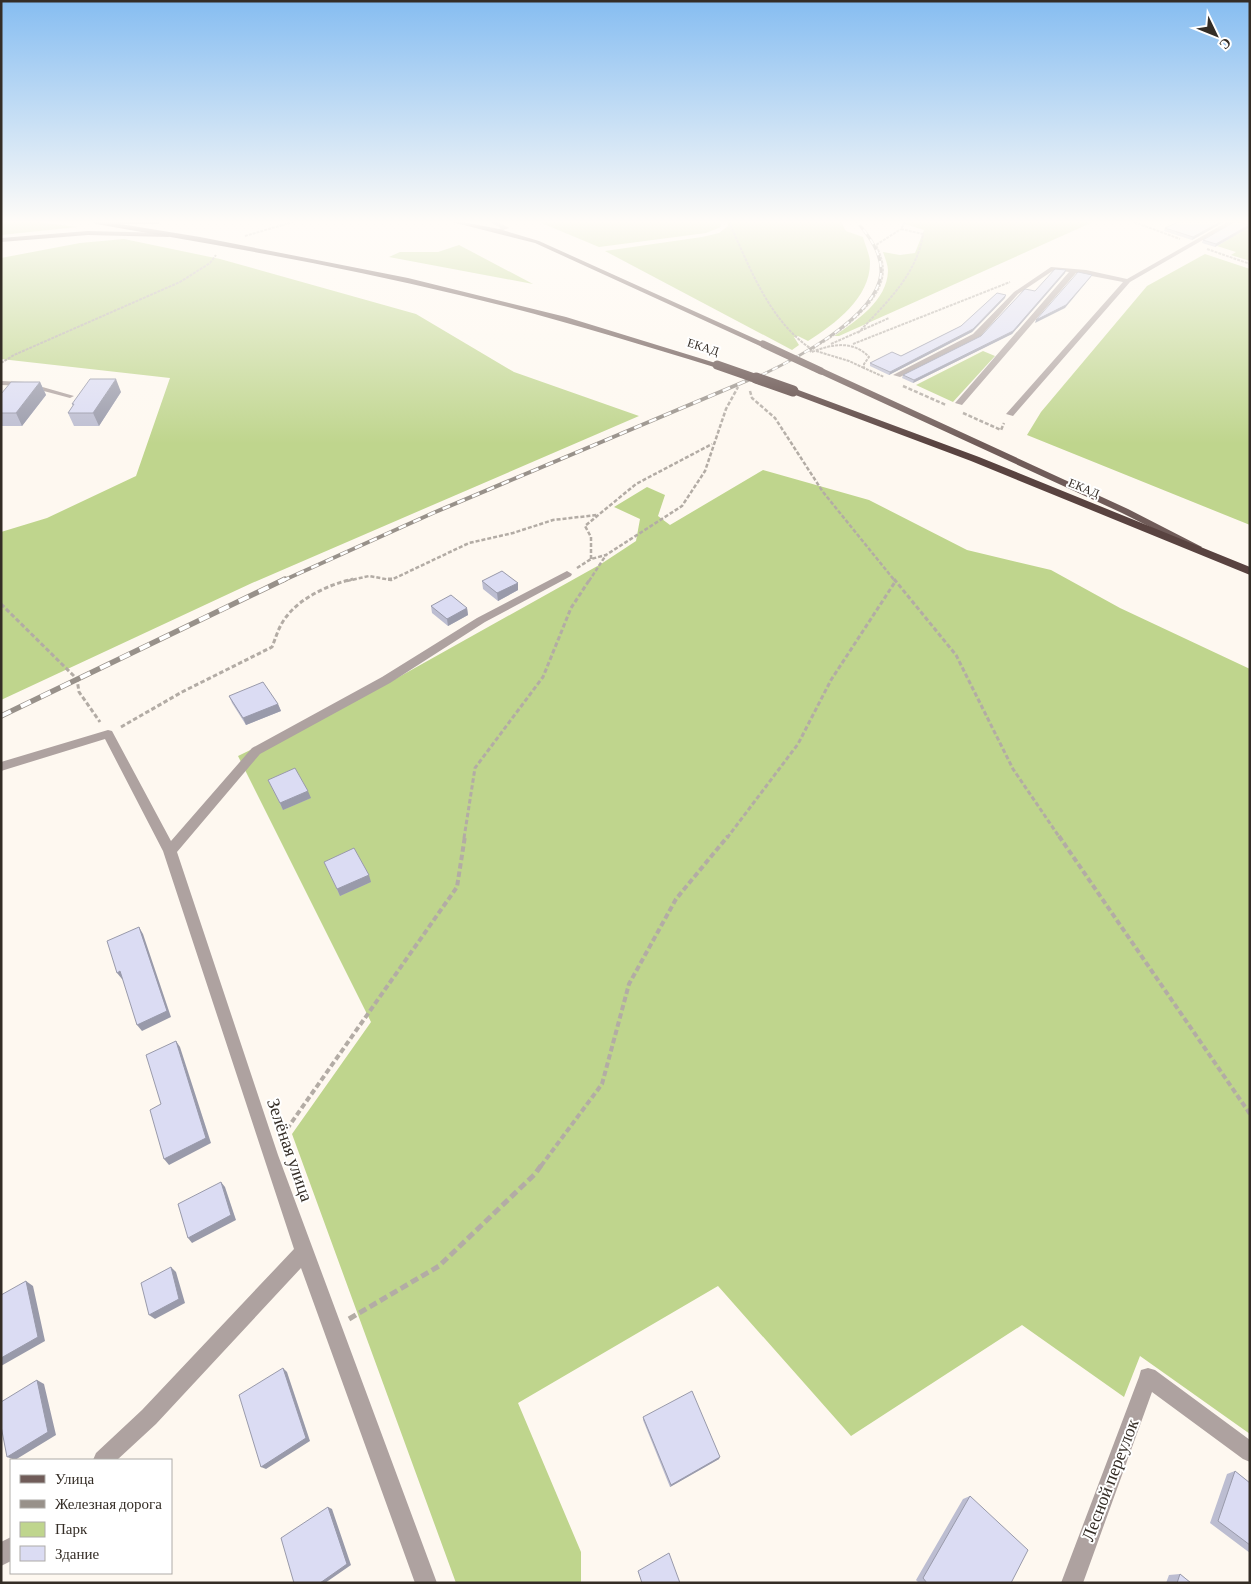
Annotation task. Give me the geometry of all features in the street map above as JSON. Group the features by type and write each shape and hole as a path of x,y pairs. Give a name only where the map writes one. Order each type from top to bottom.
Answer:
{"highway":[{"name":"ЕКАД","path":"471,296 512,305 717,365 793,391 975,459 1250,572"}],"main road":[{"path":"656,296 1125,511 1224,560"}],"street":[{"path":"897,375 976,336 1013,296"},
{"path":"960,403 1052,296"},
{"path":"1010,414 1115,296"},
{"path":"1,383 25,384 70,396"},
{"path":"170,851 256,751 386,680 481,620 567,574"},
{"path":"1,767 108,734"},
{"name":"Зелёная улица","path":"108,734 170,851 270,1155 426,1583"},
{"path":"105,1459 149,1417 304,1252"},
{"name":"Лесной переулок","path":"1072,1583 1148,1377 1250,1452"}],"path":[{"path":"1,363 14,354 147,296"},
{"path":"766,296 784,323 804,345 810,348 810,353 814,347 833,336 868,305 874,296"},
{"path":"858,333 891,296"},
{"path":"853,344 976,296"},
{"path":"824,347 888,318"},
{"path":"814,351 849,361 864,368"},
{"path":"750,390 752,398 776,418 823,492 956,655 1014,769 1250,1114"},
{"path":"591,559 591,536 585,526 636,484 712,444"},
{"path":"567,574 591,559 606,555 682,506"},
{"path":"1,604 77,680 80,692 108,734 182,692 272,647 281,624 295,606 336,582 369,576 391,580 468,543 513,533 552,520 597,515"},
{"path":"270,1155 457,886 475,768 543,677 571,608 606,555"},
{"path":"332,1329 439,1266 535,1174 602,1084 629,984 676,899 741,820 798,744 831,680 895,582"}],"green space":[{"path":"1,296 352,296 416,314 514,372 639,416 252,583 1,700 1,532 47,518 136,476 170,378 1,359"},
{"path":"690,296 860,296 849,309 829,327 808,341 798,336 794,337 799,345 792,350"},
{"path":"879,296 928,296 839,336 834,336 852,324"},
{"path":"1139,296 1250,296 1250,525 1027,435 1041,412"},
{"path":"983,351 995,356 953,402 916,385"},
{"path":"763,470 869,500 967,550 1051,570 1120,608 1250,669 1250,1434 1140,1356 1124,1397 1022,1325 851,1436 718,1286 518,1403 581,1552 581,1583 456,1583 292,1134 371,1022 238,756 397,678 601,564 636,541 640,519 614,507 647,487 665,495 658,516 670,525"}],"building":[{"path":"994,296 1005,296 973,329 890,372 870,363 892,352 901,356 961,326"},
{"path":"1019,296 1043,296 1013,331 914,380 903,375 981,336"},
{"path":"1057,296 1074,296 1066,305 1036,320"},
{"path":"90,379 116,379 93,413 68,413 74,404 72,404"},
{"path":"11,382 40,382 16,413 1,413 1,394"},
{"path":"502,571 518,583 497,593 482,581"},
{"path":"451,595 467,608 447,619 431,606"},
{"path":"263,682 278,704 243,718 229,696"},
{"path":"295,768 308,791 280,803 268,780"},
{"path":"354,848 369,875 337,889 324,862"},
{"path":"139,927 167,1011 137,1025 120,971 117,973 107,941"},
{"path":"176,1041 206,1138 164,1159 150,1110 161,1104 146,1055"},
{"path":"221,1182 231,1215 188,1238 178,1204"},
{"path":"171,1267 179,1299 149,1315 141,1283"},
{"path":"26,1281 38,1337 1,1358 1,1295"},
{"path":"283,1368 306,1438 261,1467 239,1395"},
{"path":"37,1380 48,1432 7,1457 1,1426 1,1402"},
{"path":"692,1391 720,1457 671,1485 643,1417"},
{"path":"1235,1471 1250,1483 1250,1545 1218,1521"},
{"path":"970,1496 1028,1550 1011,1583 927,1583 923,1578"},
{"path":"328,1507 347,1564 320,1583 294,1583 281,1538"},
{"path":"669,1553 680,1583 642,1583 638,1571"},
{"path":"1180,1574 1191,1583 1177,1583"}],"railway":[{"path":"751,380 786,363 828,337 848,323 872,296"},
{"path":"282,581 433,513 753,378"},
{"path":"1,716 285,579"}]}
